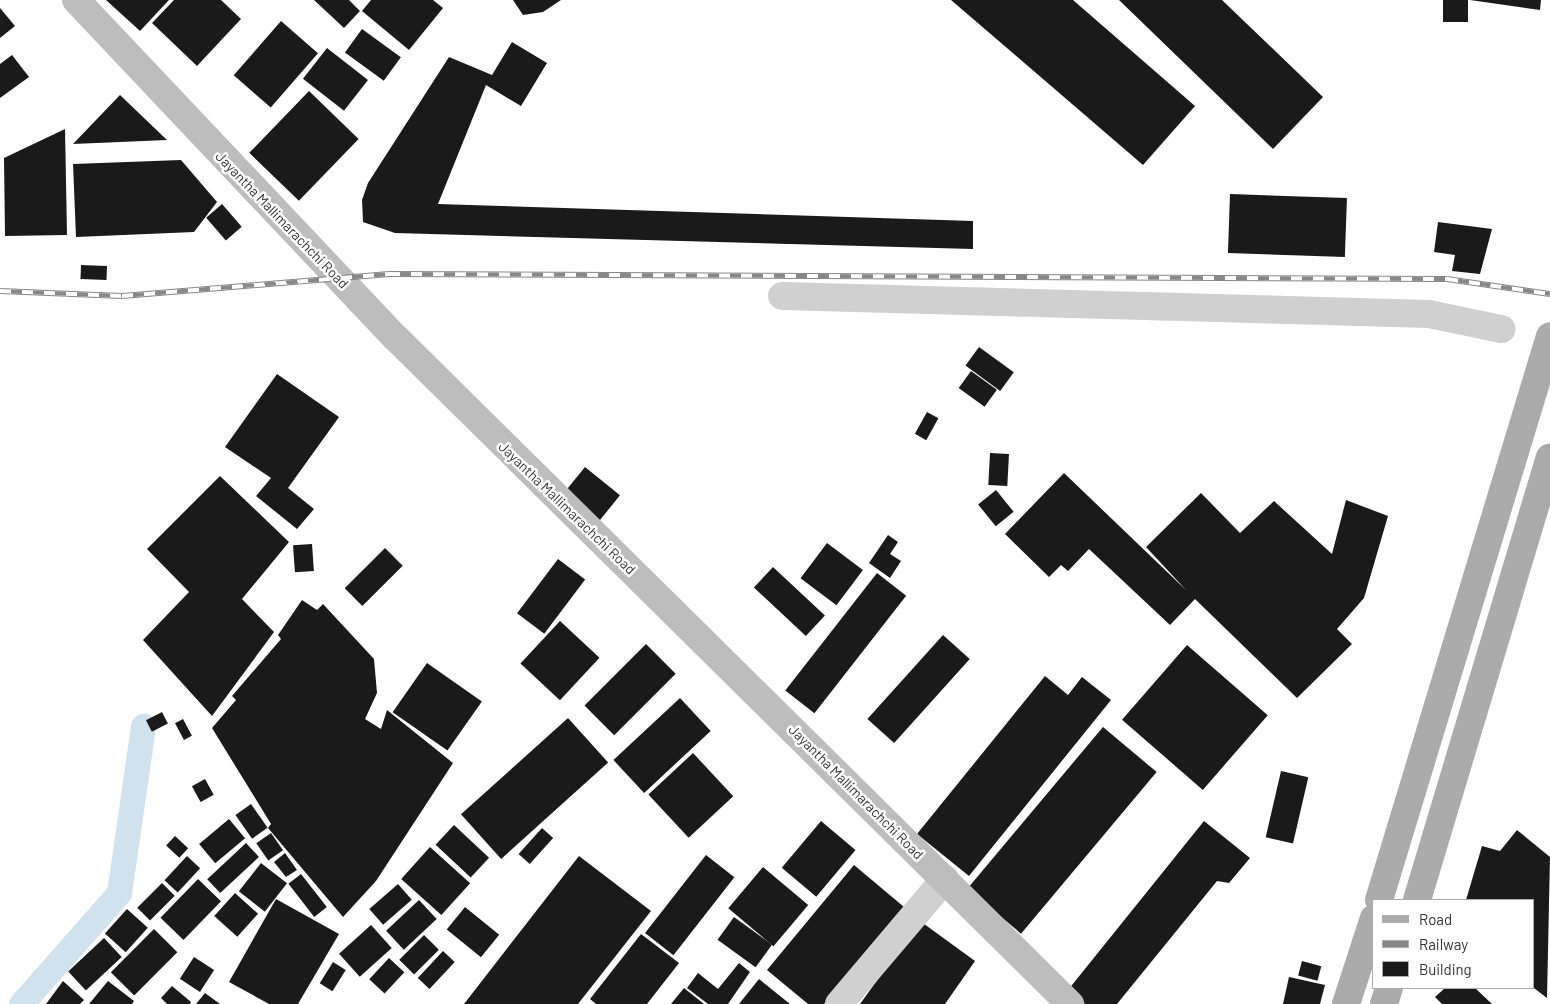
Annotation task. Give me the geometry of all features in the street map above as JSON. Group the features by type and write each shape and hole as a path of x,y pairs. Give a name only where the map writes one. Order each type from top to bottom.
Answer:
{"main road":[{"path":"1379,899 1550,336"},
{"path":"1417,899 1550,458"},
{"path":"1346,1004 1372,924"},
{"path":"1384,1004 1389,989"}],"street":[{"name":"Jayantha Mallimarachchi Road","path":"76,0 416,360 1070,1004"},
{"path":"782,296 1429,314 1501,329"},
{"path":"839,1004 945,879"}],"building":[{"path":"106,0 169,0 140,31"},
{"path":"174,0 221,0 241,19 197,66 152,23"},
{"path":"314,0 349,0 360,11 344,28"},
{"path":"371,0 433,0 443,8 409,50 362,11"},
{"path":"513,0 561,0 543,12 523,15"},
{"path":"951,0 1073,0 1195,106 1143,165"},
{"path":"1119,0 1222,0 1323,97 1273,149"},
{"path":"1443,0 1468,0 1468,22 1443,22"},
{"path":"1470,0 1541,0 1540,10"},
{"path":"0,8 15,26 0,38"},
{"path":"281,21 318,53 271,107 234,75"},
{"path":"362,29 401,57 384,81 345,52"},
{"path":"512,42 547,63 521,106 486,85 438,204 973,221 973,249 395,233 363,222 362,200 368,183 449,57 492,75"},
{"path":"327,48 368,80 344,111 303,79"},
{"path":"12,55 29,77 0,98 0,64"},
{"path":"309,91 359,139 299,201 249,153"},
{"path":"120,95 167,140 73,144"},
{"path":"65,129 67,235 5,236 4,158"},
{"path":"181,160 217,202 194,232 76,237 73,164"},
{"path":"1230,194 1347,198 1345,257 1228,253"},
{"path":"222,204 242,227 226,240 206,218"},
{"path":"1438,222 1492,229 1480,274 1452,271 1455,255 1434,252"},
{"path":"81,265 107,266 106,280 81,279"},
{"path":"979,347 1014,372 1000,391 965,366"},
{"path":"971,371 997,390 985,407 959,388"},
{"path":"277,374 339,417 288,488 314,509 297,529 256,496 271,478 225,447"},
{"path":"927,412 938,418 926,440 915,434"},
{"path":"990,453 1009,454 1007,486 988,485"},
{"path":"585,467 620,495 600,520 565,492"},
{"path":"1064,473 1186,590 1146,547 1201,493 1240,533 1274,501 1332,554 1346,500 1388,516 1364,598 1337,629 1352,644 1297,698 1195,599 1170,625 1089,549 1068,571 1061,565 1049,577 1005,534"},
{"path":"220,476 289,542 242,599 274,632 212,716 143,640 189,592 147,549"},
{"path":"996,490 1014,512 996,526 978,504"},
{"path":"888,535 898,542 890,554 901,561 890,578 869,563"},
{"path":"827,543 863,570 836,605 801,578"},
{"path":"312,544 314,571 295,572 293,545"},
{"path":"385,548 403,566 362,606 345,588"},
{"path":"558,559 585,579 544,634 517,613"},
{"path":"773,567 825,615 806,636 754,587"},
{"path":"877,573 906,596 814,713 785,690"},
{"path":"302,600 317,610 323,604 374,659 377,693 365,719 381,729 387,710 453,763 376,881 343,917 268,828 271,824 212,728 236,700 232,696 281,639 278,635"},
{"path":"560,621 599,658 560,700 520,663"},
{"path":"943,635 970,659 894,743 867,719"},
{"path":"646,644 676,674 614,735 584,706"},
{"path":"1187,645 1268,715 1203,790 1122,720"},
{"path":"427,663 482,701 447,751 393,712"},
{"path":"1045,676 1068,695 1082,677 1111,700 969,876 917,834"},
{"path":"680,698 711,731 644,793 613,760"},
{"path":"162,712 168,724 152,732 146,720"},
{"path":"568,718 608,763 501,859 461,814"},
{"path":"183,719 192,736 184,740 175,723"},
{"path":"1103,727 1157,772 1021,934 967,889"},
{"path":"693,753 733,796 689,838 648,795"},
{"path":"1281,771 1308,777 1293,844 1266,837"},
{"path":"205,779 214,795 201,802 192,786"},
{"path":"251,804 268,828 252,839 235,815"},
{"path":"229,819 245,838 215,863 199,844"},
{"path":"821,821 855,850 816,897 782,868"},
{"path":"1204,821 1250,858 1229,883 1217,881 1117,1004 1085,1004 1068,990"},
{"path":"454,825 489,858 471,877 436,845"},
{"path":"542,828 553,838 530,864 519,854"},
{"path":"1517,830 1550,857 1547,998 1535,989 1535,899 1466,899 1482,846 1500,851"},
{"path":"271,833 283,850 268,861 256,843"},
{"path":"175,836 188,848 179,858 166,846"},
{"path":"246,843 259,857 220,893 207,879"},
{"path":"430,847 470,883 441,915 401,879"},
{"path":"285,853 297,870 286,877 274,862"},
{"path":"706,855 734,877 673,955 645,933"},
{"path":"187,856 200,868 178,892 164,880"},
{"path":"579,856 651,911 578,1004 464,1004"},
{"path":"261,863 287,883 265,912 239,891"},
{"path":"854,865 904,907 824,1004 808,1004 767,970"},
{"path":"763,867 808,905 773,946 728,908"},
{"path":"301,874 327,907 314,917 288,884"},
{"path":"198,879 221,901 184,940 160,918"},
{"path":"162,883 175,896 150,920 137,908"},
{"path":"398,884 412,900 383,925 369,909"},
{"path":"235,893 258,914 237,937 214,916"},
{"path":"276,899 339,934 298,1004 269,1004 229,982"},
{"path":"419,900 437,919 404,950 386,931"},
{"path":"465,907 499,935 481,957 447,930"},
{"path":"127,909 148,928 126,952 105,934"},
{"path":"734,917 772,945 756,967 718,940"},
{"path":"920,921 975,961 945,1004 860,1004"},
{"path":"371,925 392,948 360,977 339,954"},
{"path":"154,929 177,952 134,995 111,972"},
{"path":"641,934 679,963 647,1004 596,1004 590,999"},
{"path":"424,935 439,950 414,975 399,960"},
{"path":"104,938 122,957 86,990 68,971"},
{"path":"443,951 455,962 429,989 418,978"},
{"path":"194,957 214,970 200,992 180,979"},
{"path":"389,958 404,972 385,994 369,979"},
{"path":"1302,961 1321,966 1317,981 1298,975"},
{"path":"333,962 346,970 332,991 320,983"},
{"path":"739,963 750,972 728,1004 708,1004 687,988 698,973 718,989"},
{"path":"1289,977 1325,985 1320,1004 1283,1004"},
{"path":"759,979 790,1004 739,1004"},
{"path":"63,981 84,1000 80,1004 46,1004"},
{"path":"108,981 134,1001 132,1004 89,1004"},
{"path":"172,986 191,1002 190,1004 167,1004 161,998"},
{"path":"684,988 704,1004 671,1004"},
{"path":"1444,989 1476,989 1492,1004 1442,1004 1435,997"},
{"path":"205,993 220,1004 196,1004"}],"waterway":[{"path":"21,1004 119,893 143,726"}],"railway":[{"path":"0,291 122,296 389,274 1447,279 1550,294"}]}
